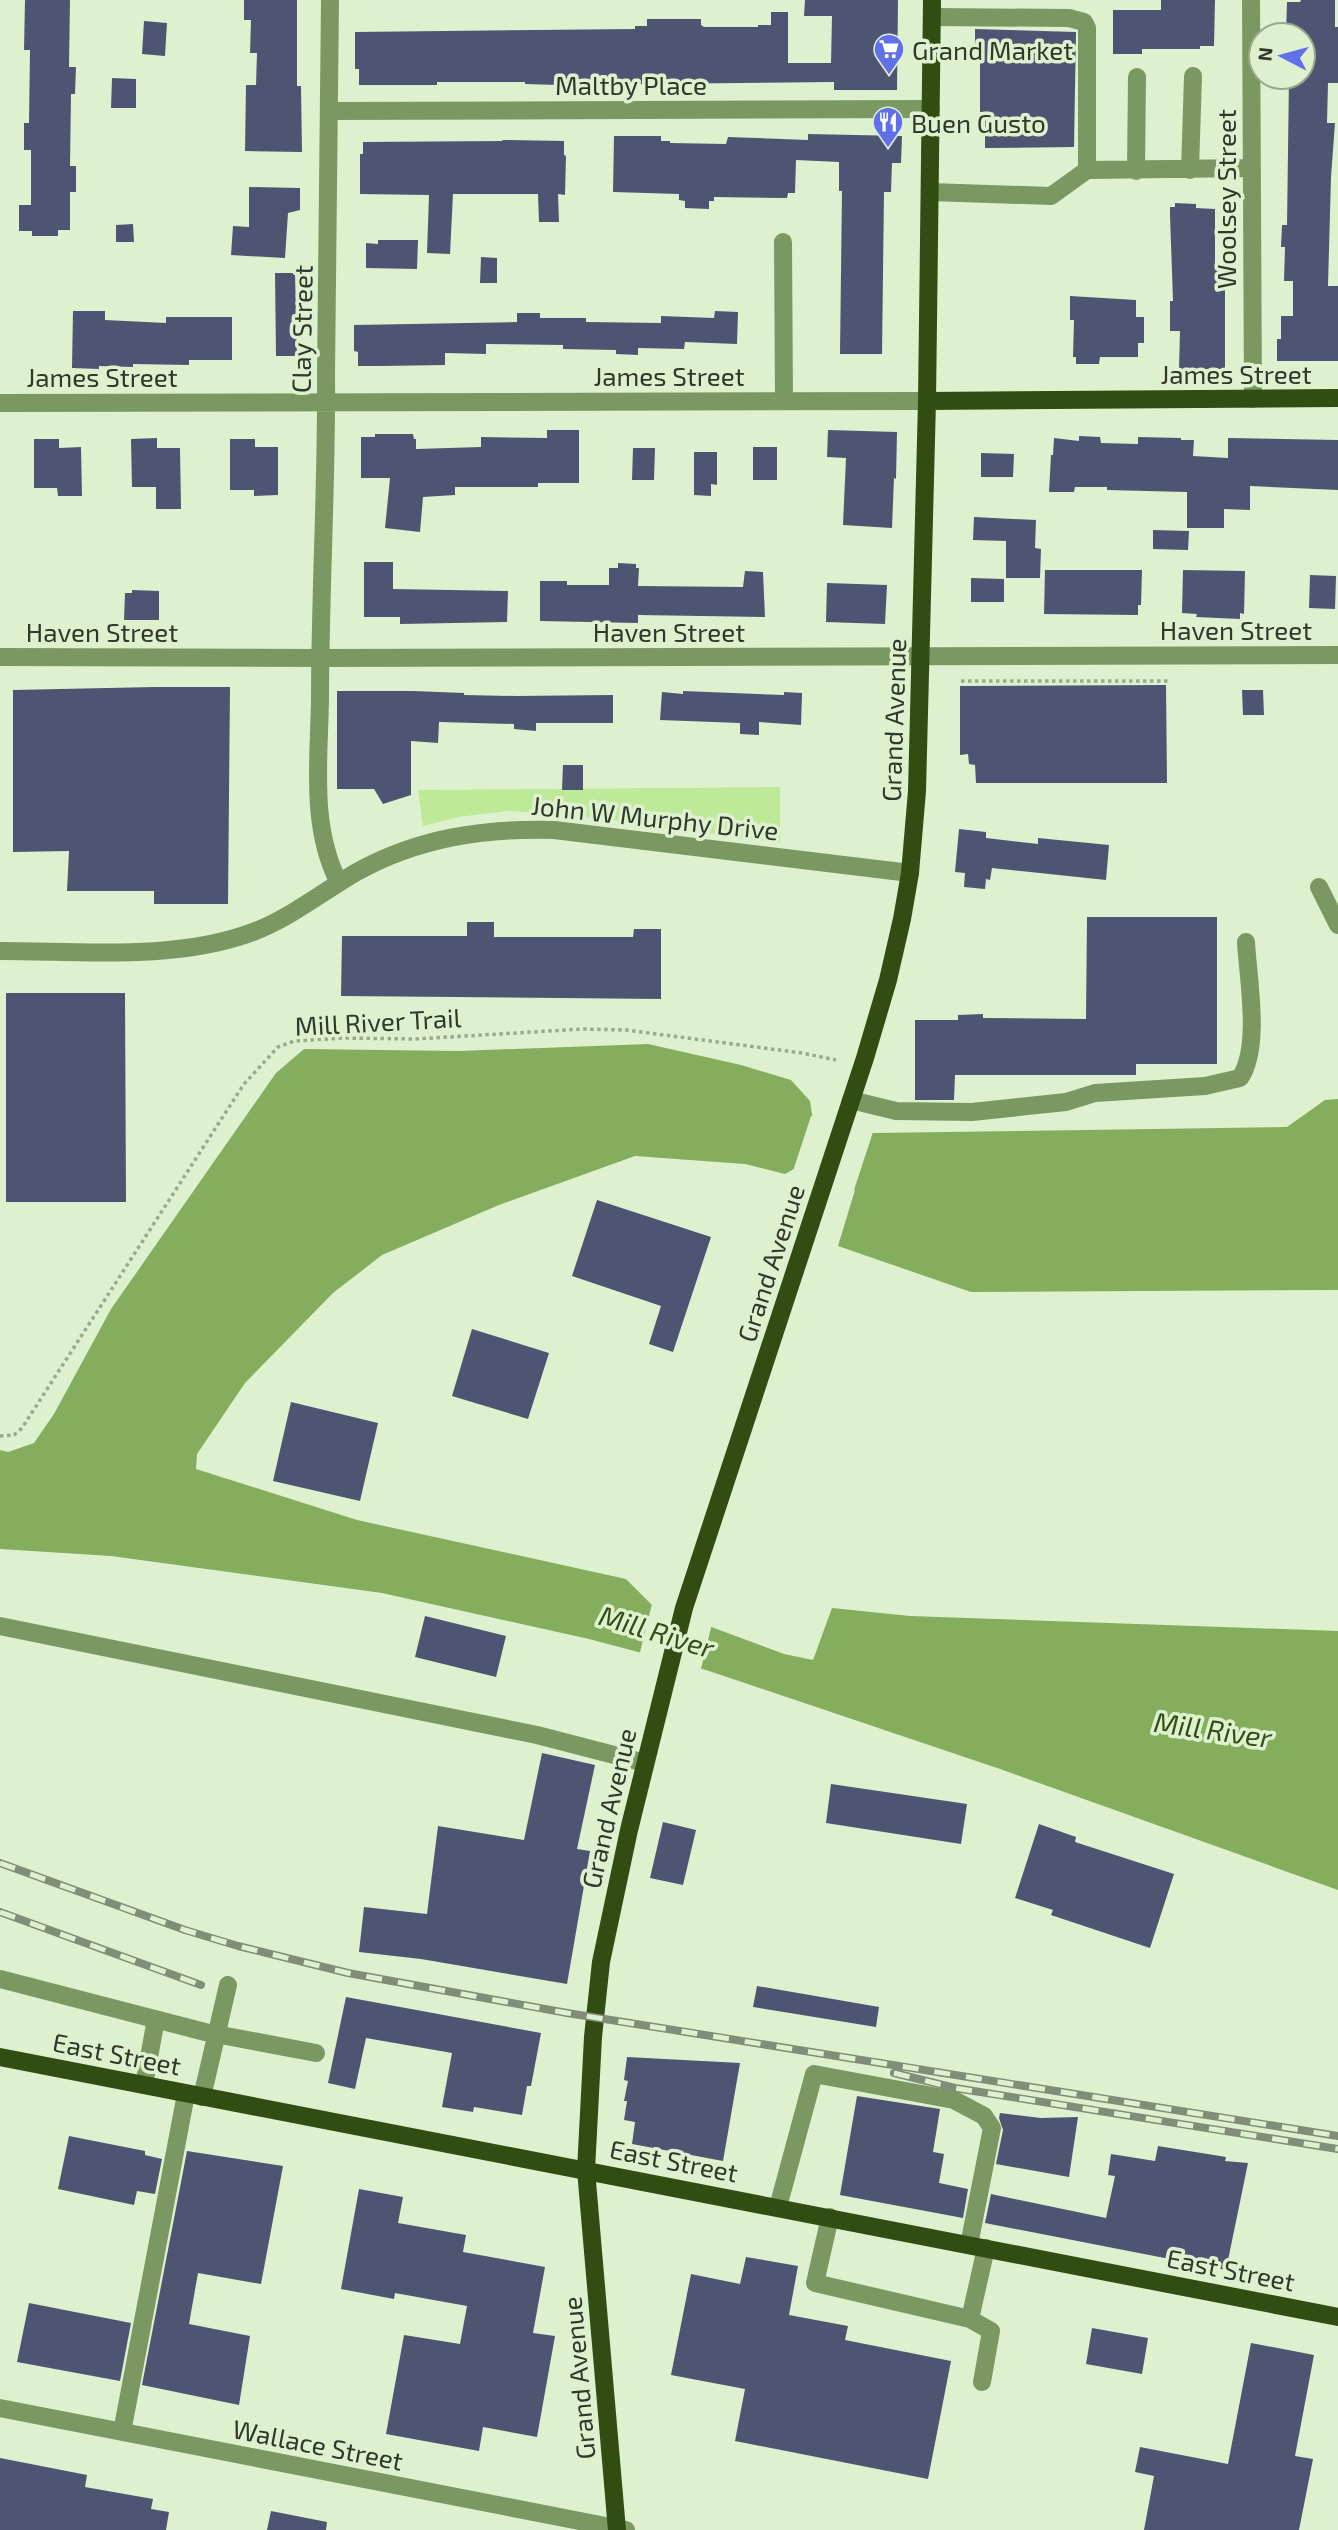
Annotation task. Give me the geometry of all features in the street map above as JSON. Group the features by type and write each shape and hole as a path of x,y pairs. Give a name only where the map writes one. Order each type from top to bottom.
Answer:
{"main road":[{"name":"Grand Avenue","path":"620,2529 586,2170 594,2027 601,1962 645,1763 684,1608 888,981 910,873 917,791 922,656 932,8"},
{"name":"James Street","path":"927,401 1338,398"},
{"name":"East Street","path":"0,2057 1338,2317"}],"street":[{"name":"Clay Street","path":"330,0 327,426 320,658 319,818 327,857 339,883"},
{"name":"Woolsey Street","path":"1251,0 1253,399"},
{"path":"932,8 1069,18 1084,22 1087,28 1087,170"},
{"path":"1190,170 1193,76"},
{"path":"1136,171 1137,77"},
{"name":"Maltby Place","path":"330,111 931,109"},
{"path":"930,192 1051,196 1087,170 1251,168"},
{"path":"783,242 783,401"},
{"name":"James Street","path":"0,403 927,401"},
{"name":"Haven Street","path":"0,657 1338,655"},
{"name":"John W Murphy Drive","path":"0,951 167,950 217,942 254,932 292,914 379,860 407,848 444,838 514,829 554,830 910,873"},
{"path":"1319,887 1338,925"},
{"path":"851,1100 896,1111 972,1112 1066,1102 1095,1093 1205,1086 1240,1078 1247,1068 1252,1046 1246,942"},
{"path":"0,1626 537,1735 645,1763"},
{"path":"0,1979 217,2034 316,2053"},
{"path":"122,2432 194,2096 217,2034 228,1985"},
{"path":"144,2085 156,2019"},
{"path":"778,2207 814,2074 954,2100 984,2116 992,2128 970,2319"},
{"path":"830,2217 815,2283 970,2319 991,2331 982,2382"},
{"name":"Wallace Street","path":"0,2408 620,2529"}],"path":[{"path":"961,681 1170,681"},
{"name":"Mill River Trail","path":"0,1436 14,1435 22,1428 244,1084 278,1047 294,1041 343,1038 415,1039 583,1029 626,1030 802,1053 836,1060"}],"shaded area":[{"path":"780,787 780,843 568,814 508,811 458,817 423,826 418,790"}],"water":[{"name":"Mill River","path":"648,1044 741,1065 791,1080 810,1101 813,1121 874,1133 1287,1127 1325,1100 1338,1099 1338,1290 971,1292 838,1246 855,1190 794,1169 785,1174 745,1164 635,1156 499,1205 382,1255 333,1293 245,1383 197,1454 196,1469 357,1520 626,1579 652,1605 784,1654 813,1660 832,1608 910,1616 1338,1631 1338,1890 1000,1769 706,1670 589,1639 382,1593 111,1556 0,1549 0,1450 8,1452 34,1443 54,1414 111,1309 276,1073 304,1049 459,1051"}],"pier":[{"path":"811,1116 874,1129 852,1196 852,1192 792,1174"},
{"path":"653,1600 712,1624 700,1673 639,1656"}],"building":[{"path":"25,0 70,0 69,67 76,67 75,94 71,94 70,166 76,166 76,192 70,192 70,230 58,230 58,236 32,236 32,231 19,231 19,205 31,205 31,150 24,150 24,123 29,123 30,50 24,50"},
{"path":"244,0 297,0 297,86 301,86 302,152 245,151 246,85 256,85 257,53 250,53 251,20 244,20"},
{"path":"805,0 898,0 897,90 834,90 834,82 558,85 525,82 437,82 437,85 359,85 359,69 355,69 355,32 635,29 635,26 647,26 647,19 701,19 701,25 704,27 758,27 771,25 771,12 788,12 788,63 831,63 832,16 804,16"},
{"path":"1161,0 1215,0 1214,46 1200,46 1200,49 1142,49 1142,54 1113,54 1113,10 1161,10"},
{"path":"1335,0 1335,27 1338,27 1338,83 1328,83 1327,123 1335,123 1328,286 1338,286 1338,361 1277,361 1281,316 1293,316 1293,281 1284,281 1285,247 1281,247 1282,225 1287,225 1289,91 1317,91 1317,21 1286,21 1287,2"},
{"path":"144,21 167,23 165,56 142,54"},
{"path":"975,29 1076,32 1074,147 985,148 985,112 980,112 980,53 975,53"},
{"path":"112,78 136,79 136,108 111,108"},
{"path":"808,134 902,136 901,163 892,163 891,192 884,192 882,354 840,354 842,191 839,191 839,162 796,160 795,193 788,193 787,198 714,197 714,201 709,201 709,209 685,208 685,201 679,200 679,194 613,192 614,136 661,136 661,141 670,143 726,144 728,137 808,140"},
{"path":"564,141 565,195 558,194 559,222 539,222 538,194 453,194 450,254 427,253 429,195 360,194 360,154 363,154 363,142"},
{"path":"249,187 300,188 300,210 288,213 285,258 231,255 233,226 249,227"},
{"path":"1175,203 1196,204 1196,208 1215,209 1215,266 1225,266 1225,369 1179,369 1180,331 1170,331 1170,301 1173,301 1170,207 1175,207"},
{"path":"133,224 134,242 116,242 116,225"},
{"path":"378,240 418,240 417,269 366,268 366,243 378,244"},
{"path":"481,257 497,258 497,283 480,283"},
{"path":"275,273 295,273 297,356 276,356"},
{"path":"1070,296 1136,300 1136,317 1144,317 1144,343 1138,343 1138,357 1100,357 1099,364 1076,364 1076,357 1073,357 1074,320 1070,320"},
{"path":"73,311 105,311 105,320 166,323 166,317 232,317 232,360 189,360 189,365 133,364 133,367 72,368"},
{"path":"715,311 738,312 737,344 685,342 684,349 638,348 638,355 616,354 616,350 563,349 563,345 486,344 486,354 445,353 445,365 358,366 358,352 354,351 354,325 517,322 517,313 540,313 540,318 586,318 586,322 661,323 661,316 714,318"},
{"path":"547,430 579,430 579,483 538,483 538,487 455,487 455,495 423,497 420,532 385,528 390,478 361,478 361,437 375,437 375,434 413,434 416,449 481,447 481,437 547,438"},
{"path":"828,430 897,432 892,528 843,525 846,458 827,457"},
{"path":"1079,436 1100,437 1101,443 1138,444 1138,437 1181,438 1194,440 1193,456 1228,458 1228,438 1338,440 1338,490 1250,486 1250,510 1224,509 1224,528 1187,528 1187,492 1075,487 1074,492 1049,492 1054,438 1079,441"},
{"path":"157,438 157,448 180,448 181,509 156,509 156,487 132,487 131,439"},
{"path":"34,439 59,439 59,448 81,447 82,496 58,496 57,488 34,488"},
{"path":"230,439 255,439 255,447 278,447 278,495 254,496 254,490 230,490"},
{"path":"753,447 777,447 777,480 753,480"},
{"path":"633,448 655,448 654,480 632,480"},
{"path":"694,452 717,452 717,485 711,484 711,496 694,495"},
{"path":"981,453 1014,454 1013,477 981,477"},
{"path":"974,517 1036,520 1035,548 1041,549 1040,578 1006,578 1006,541 973,540"},
{"path":"1153,530 1189,531 1188,550 1153,549"},
{"path":"364,562 393,562 393,589 508,591 507,622 400,624 400,617 364,617"},
{"path":"618,563 636,564 636,568 639,568 638,586 743,587 745,571 763,572 765,617 638,615 638,623 540,621 540,581 567,581 567,585 609,585 609,568 618,568"},
{"path":"1045,570 1142,570 1141,605 1138,605 1138,615 1044,614"},
{"path":"1183,570 1245,571 1244,614 1240,613 1240,619 1196,617 1197,614 1182,613"},
{"path":"1310,575 1336,576 1335,609 1309,608"},
{"path":"971,578 1004,579 1004,602 971,602"},
{"path":"827,583 887,585 885,624 826,622"},
{"path":"132,590 159,591 159,620 124,620 125,593 132,593"},
{"path":"1166,685 1167,783 976,783 975,765 969,764 968,754 960,755 960,686"},
{"path":"230,687 228,904 154,904 154,891 67,891 69,851 13,852 13,690"},
{"path":"1242,690 1263,690 1264,715 1243,715"},
{"path":"337,691 413,691 516,696 613,695 613,723 536,723 536,731 514,729 514,724 439,722 438,743 411,741 411,795 383,804 374,789 337,789"},
{"path":"683,691 784,695 784,692 802,693 801,725 759,722 759,735 740,734 740,723 660,720 662,692 683,694"},
{"path":"563,765 583,765 583,790 562,790"},
{"path":"959,829 986,832 986,838 1038,844 1038,838 1109,845 1106,880 992,868 990,880 986,879 985,889 964,887 965,873 955,872"},
{"path":"1087,917 1217,917 1217,1064 1136,1064 1136,1075 955,1075 954,1100 915,1100 915,1020 958,1020 958,1015 983,1014 983,1018 1086,1019"},
{"path":"467,922 494,922 494,937 633,937 634,929 661,929 661,999 341,996 342,936 467,936"},
{"path":"6,993 125,993 126,1202 6,1202"},
{"path":"597,1200 711,1237 673,1352 649,1344 661,1306 572,1276"},
{"path":"472,1329 549,1353 528,1419 452,1396"},
{"path":"291,1402 378,1423 360,1501 273,1481"},
{"path":"425,1616 506,1636 496,1677 415,1657"},
{"path":"542,1753 595,1765 577,1849 590,1851 567,1984 421,1959 359,1952 364,1907 427,1914 438,1826 524,1840"},
{"path":"831,1784 967,1804 961,1844 826,1823"},
{"path":"663,1822 696,1830 683,1885 650,1878"},
{"path":"1039,1824 1076,1837 1075,1842 1174,1874 1150,1948 1051,1915 1053,1910 1015,1898"},
{"path":"757,1986 879,2007 876,2027 753,2007"},
{"path":"346,1997 541,2033 531,2086 527,2086 522,2115 474,2107 473,2112 442,2107 452,2053 366,2038 355,2089 328,2083"},
{"path":"627,2057 740,2063 723,2161 632,2144 635,2122 624,2120 628,2081 624,2080"},
{"path":"857,2096 940,2109 933,2152 944,2154 939,2183 968,2189 963,2218 840,2195"},
{"path":"1000,2113 1041,2118 1078,2117 1069,2177 996,2164 1003,2130"},
{"path":"69,2136 145,2151 145,2155 162,2159 155,2194 137,2191 134,2205 58,2189"},
{"path":"1158,2146 1226,2157 1225,2161 1248,2163 1226,2270 985,2223 991,2194 1106,2218 1115,2176 1108,2175 1111,2154 1155,2161"},
{"path":"187,2151 283,2166 261,2284 198,2273 189,2324 250,2336 239,2405 142,2385"},
{"path":"359,2189 403,2197 398,2223 466,2235 463,2252 545,2267 533,2333 555,2336 537,2437 483,2427 479,2451 386,2434 404,2335 460,2344 467,2306 395,2293 394,2299 341,2289"},
{"path":"746,2257 798,2266 789,2315 848,2326 845,2340 951,2361 928,2479 735,2441 745,2389 671,2375 691,2274 740,2284"},
{"path":"29,2303 131,2323 120,2381 17,2362"},
{"path":"1092,2328 1148,2338 1142,2374 1086,2364"},
{"path":"1251,2343 1314,2355 1295,2456 1313,2459 1299,2530 1144,2530 1154,2476 1135,2472 1140,2447 1228,2464"},
{"path":"0,2458 87,2475 85,2487 153,2499 151,2509 169,2512 166,2530 0,2530"},
{"path":"271,2511 327,2522 326,2530 267,2530"}],"railway":[{"path":"0,1863 185,1930 348,1973 567,2013 1338,2136"},
{"path":"0,1912 201,1985"},
{"path":"894,2073 955,2088 1338,2149"}],"place":[{"name":"Grand Market","path":"889,76"},
{"name":"Buen Gusto","path":"888,149"}]}
